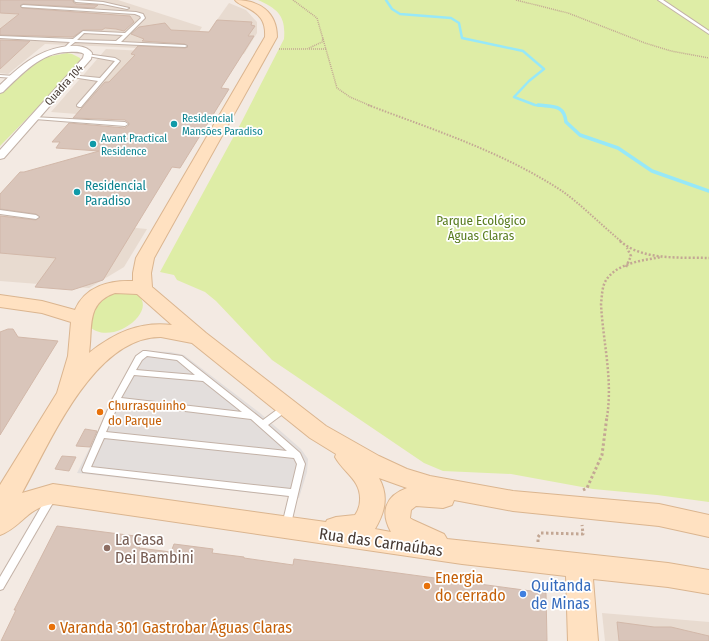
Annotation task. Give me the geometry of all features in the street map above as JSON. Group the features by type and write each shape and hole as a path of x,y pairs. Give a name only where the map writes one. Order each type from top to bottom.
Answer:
{"street":[{"path":"67,392 80,350 82,319 86,306 103,291 127,275 145,258 270,37 272,31 268,16 252,5 240,0"},
{"name":"Quadra 104","path":"0,90 32,60 43,54 66,48 86,51 87,60 0,156"},
{"path":"143,289 142,273 145,258"},
{"path":"0,301 34,304 64,302 103,291 133,286 143,289 199,338 318,432 356,465 373,487 374,502 366,522 359,526 291,529"},
{"path":"34,304 61,311 82,319"},
{"path":"0,508 67,392 103,352 122,339 148,332 171,332 199,338"},
{"path":"318,432 370,463 400,476 430,486 512,502"},
{"name":"Rua das Carnaúbas","path":"30,457 30,473 35,481 53,494"},
{"name":"Rua das Carnaúbas","path":"0,524 22,503 38,496 53,494 462,553 579,567 668,575 709,582"},
{"path":"462,553 413,533 403,527 398,520 397,513 399,506 405,499 424,496 480,502 512,502 583,498 709,526"},
{"path":"659,515 709,530"},
{"path":"579,567 583,641"},
{"path":"668,575 709,573"}],"lane":[{"path":"660,0 709,33"},
{"path":"76,1 103,3 129,9 140,14 143,18 118,42"},
{"path":"23,6 140,14"},
{"path":"66,48 83,32 126,34"},
{"path":"0,38 185,46"},
{"path":"79,106 117,64 118,60 86,51 94,41"},
{"path":"0,76 14,77"},
{"path":"72,76 102,80"},
{"path":"34,118 125,124"},
{"path":"0,212 36,218"},
{"path":"291,529 294,493 301,464 297,455 264,425 179,358 146,354 139,358 116,400 86,470 294,493"},
{"path":"132,372 204,378"},
{"path":"116,400 253,416"},
{"path":"264,425 286,407"},
{"path":"101,435 297,455"},
{"path":"0,586 53,494"}],"path":[{"path":"293,0 317,18 324,38 337,88 350,98 367,106 466,142 532,173 563,192 627,247 664,257"},
{"path":"516,0 568,13 645,43 671,51 709,58"},
{"path":"307,49 322,42 324,38"},
{"path":"264,48 327,49"},
{"path":"626,267 630,256 627,247"},
{"path":"538,562 538,537 541,533 576,536 583,534 583,498 601,458 610,393 600,297 604,283 613,273 643,260 664,257 709,258"}],"shaded area":[{"path":"17,0 118,0 202,27 188,50 45,44 8,74 0,73 0,14"},
{"path":"229,3 246,10 257,22 257,33 244,54 195,51"},
{"path":"106,49 183,53 142,119 51,112"},
{"path":"0,215 147,229 124,267 89,288 0,281"},
{"path":"143,351 170,352 184,355 260,413 301,449 308,459 307,472 299,498 77,473 124,379"},
{"path":"602,613 709,622 709,641 605,641"}],"green space":[{"name":"Parque Ecológico Águas Claras","path":"258,0 709,0 709,502 593,489 511,474 443,471 424,463 272,360 216,301 205,292 177,280 174,275 160,272 241,123 284,39 284,24 279,14 276,10"},
{"path":"67,53 80,58 79,65 0,146 0,94 42,58"},
{"path":"116,290 138,295 143,304 141,312 135,320 117,331 107,333 97,331 88,325 92,305"}],"building":[{"path":"0,0 73,0 76,4 98,5 94,8 23,4 20,6 22,8 130,16 134,22 124,31 105,28 102,30 83,30 73,37 0,35 0,29 19,14 0,13"},
{"path":"217,20 252,22 251,25 255,26 248,36 254,36 221,88 229,89 180,168 172,167 103,280 72,290 35,287 56,258 0,253 0,216 36,220 40,217 36,214 0,209 0,194 20,172 99,151 56,148 60,142 52,142 69,123 125,128 129,125 129,123 125,120 73,118 105,82 109,82 135,55 131,54 138,46 188,47 185,44 142,41 144,39 131,34 139,27 165,23 171,30 209,32"},
{"path":"0,40 30,41 0,69"},
{"path":"13,329 18,337 58,341 0,435 0,332"},
{"path":"85,429 97,431 90,447 76,446"},
{"path":"62,456 76,457 69,471 55,469"},
{"path":"57,526 143,537 139,548 171,552 174,544 213,549 212,553 293,565 294,559 546,593 547,641 1,641 16,610 14,610"},
{"path":"617,622 654,627 671,627 709,636 709,641 619,641"}],"waterway":[{"path":"386,0 392,9 400,14 451,18 459,23 462,38 523,51 544,69 529,81 514,97 535,105 544,106"},
{"path":"538,105 544,106"},
{"path":"544,106 560,109 565,116 566,122 580,135 618,148 652,171 709,191"}],"place":[{"name":"Residencial Mansões Paradiso","path":"174,124"},
{"name":"Avant Practical Residence","path":"93,144"},
{"name":"Residencial Paradiso","path":"77,192"},
{"name":"Churrasquinho do Parque","path":"100,412"},
{"name":"La Casa Dei Bambini","path":"107,548"},
{"name":"Energia do cerrado","path":"427,586"},
{"name":"Quitanda de Minas","path":"523,594"},
{"name":"Varanda 301 Gastrobar Águas Claras","path":"52,627"}]}
